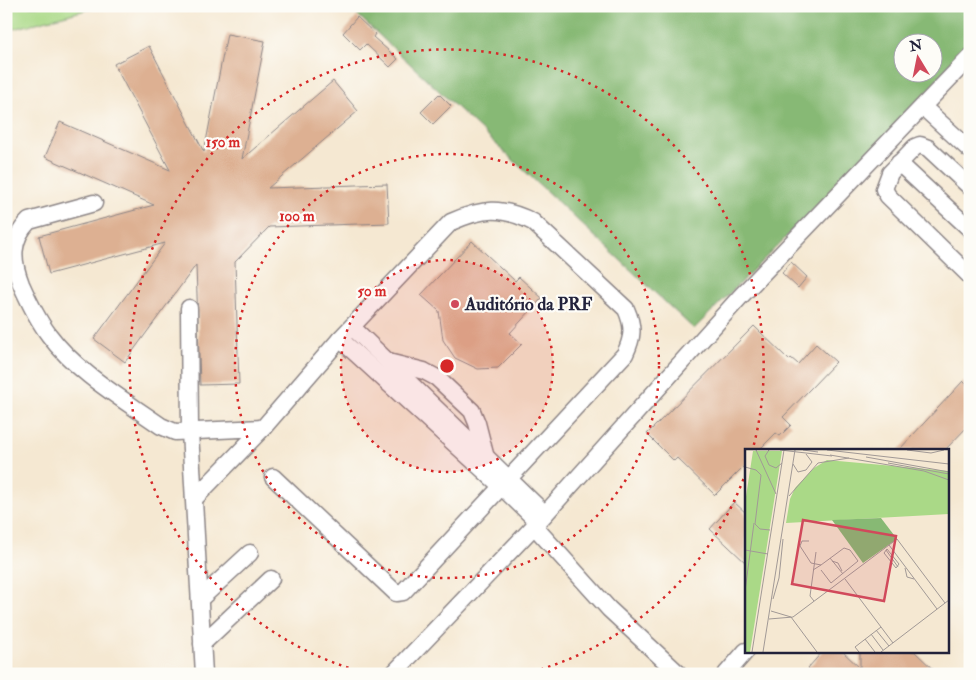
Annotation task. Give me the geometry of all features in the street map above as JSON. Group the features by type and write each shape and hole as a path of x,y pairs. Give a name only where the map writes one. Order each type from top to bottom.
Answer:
{"lane":[{"path":"393,674 539,521 740,297 970,57"},
{"path":"923,106 970,150"},
{"path":"970,188 928,148 920,145 915,147 890,173 885,182 884,189 888,196 970,276"},
{"path":"899,163 970,229"},
{"path":"94,203 29,221 14,244 13,258 25,293 49,336 84,370 161,426 175,432 263,428"},
{"path":"194,499 263,428 340,339 451,222 470,214 494,209 515,213 533,222 626,310 632,323 632,339 625,354 406,590 399,593 372,571 273,477"},
{"path":"189,308 190,432 204,674"},
{"path":"352,327 380,365 505,482"},
{"path":"340,339 380,365 485,454 505,482 539,521 609,609 679,674"},
{"path":"380,365 424,371 437,378 472,411 478,422 485,454"},
{"path":"200,599 250,553"},
{"path":"202,644 271,579"},
{"path":"726,674 745,652"}],"green space":[{"path":"6,6 101,6 6,31"},
{"path":"348,6 970,6 970,54 944,80 944,32 894,32 894,82 942,82 694,329"}],"building":[{"path":"357,17 375,34 373,37 398,59 390,67 366,44 360,50 343,33"},
{"path":"227,34 265,41 242,159 333,81 358,111 268,188 387,184 389,223 269,227 235,262 239,384 200,385 196,265 125,362 94,339 165,243 49,274 39,236 154,205 45,157 60,122 170,170 114,64 149,46 204,152"},
{"path":"439,94 451,106 433,124 421,112"},
{"name":"Auditório da PRF","path":"472,241 515,281 519,277 542,298 510,333 522,344 498,368 478,369 455,358 443,340 439,311 421,295"},
{"path":"791,262 807,277 798,288 782,273"},
{"path":"754,326 789,360 791,358 798,364 816,344 836,362 783,417 791,425 780,436 776,433 760,449 745,449 745,465 715,495 677,458 674,461 647,434"},
{"path":"963,381 970,388 970,424 946,449 900,449"},
{"path":"734,502 745,512 745,562 710,529"},
{"path":"822,652 843,652 860,668 860,652 915,652 938,674 814,674 808,668"}],"place":[{"name":"Auditório da PRF","path":"455,304"}]}
